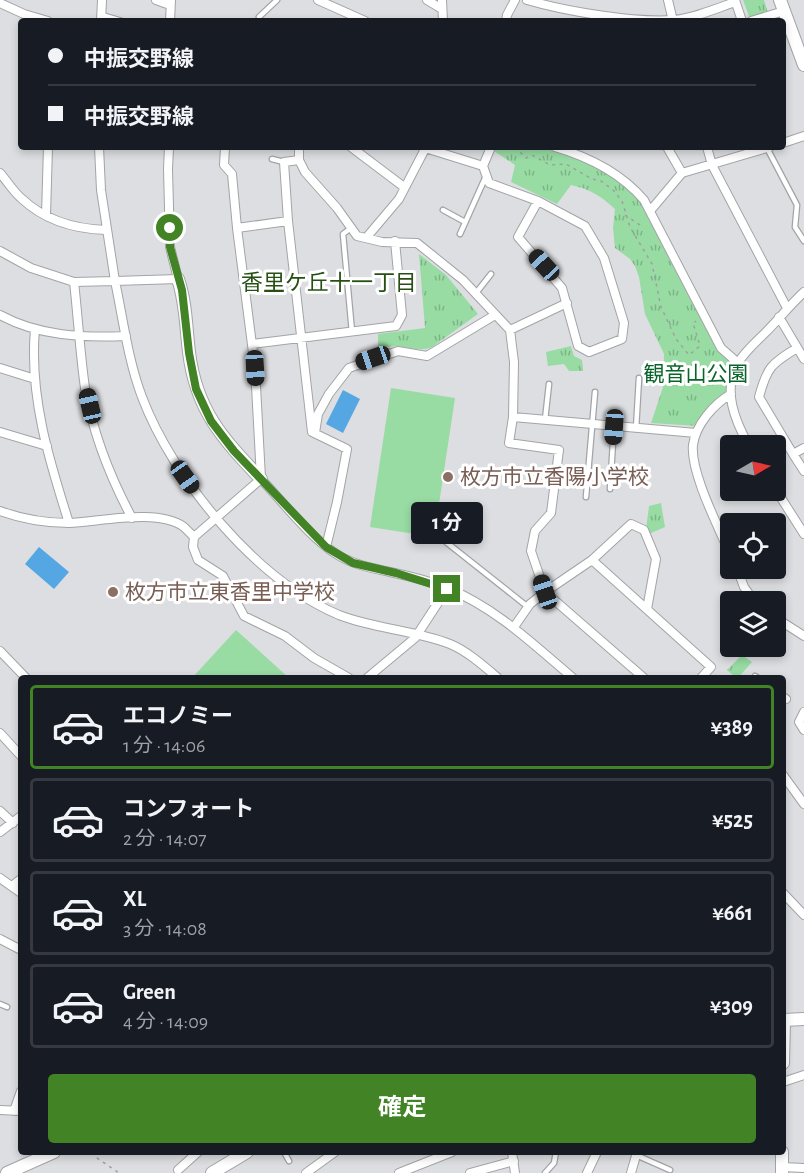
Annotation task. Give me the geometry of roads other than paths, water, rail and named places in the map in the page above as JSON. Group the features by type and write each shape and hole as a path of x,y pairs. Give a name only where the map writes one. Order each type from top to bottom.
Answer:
{"street":[{"path":"101,18 102,0"},
{"path":"156,0 170,2 170,18"},
{"path":"318,0 356,18"},
{"path":"427,0 442,5"},
{"path":"506,18 515,0"},
{"path":"527,0 618,18"},
{"path":"668,0 672,18"},
{"path":"682,18 735,1 741,18"},
{"path":"0,3 38,18"},
{"path":"757,18 782,5 804,66"},
{"path":"786,142 804,136"},
{"path":"46,215 48,150"},
{"path":"99,150 106,230 126,336 141,394 161,440 215,519 284,584 339,615 418,634 451,645 495,675"},
{"path":"169,150 170,247 182,290 189,353 196,389 211,421 234,451 326,547 353,563 396,573 447,589 478,603 514,627 570,675"},
{"path":"225,150 225,165 232,174 255,368 261,479"},
{"path":"299,150 299,160 305,172 337,208 357,236 382,242 417,243 455,273 510,330 514,362 513,417 509,443 559,450 551,513 535,531 531,550 545,592 641,675"},
{"path":"355,150 404,187"},
{"path":"366,238 399,199 422,150"},
{"path":"430,150 483,166"},
{"path":"490,150 483,166 489,183 538,201 585,226 604,258 624,323 622,339 589,352 578,346 562,288 557,279 518,237 538,201"},
{"path":"565,150 609,170 631,185 644,200 721,348 738,363"},
{"path":"669,150 681,173"},
{"path":"708,150 712,165 787,308"},
{"path":"652,215 681,173 760,150"},
{"path":"299,160 284,162 288,221 312,432 347,449 326,547"},
{"path":"0,173 21,198 53,220 83,229 106,230"},
{"path":"237,228 288,221"},
{"path":"252,344 396,326 402,315 395,241"},
{"path":"0,251 31,268 74,282 178,279"},
{"path":"74,282 86,388 98,441 118,491 132,518"},
{"path":"743,435 732,410 732,376 750,347 804,292"},
{"path":"510,330 567,303"},
{"path":"0,315 35,329 96,338 126,336"},
{"path":"315,433 318,414 329,394 349,368 392,352 430,355 495,315"},
{"path":"779,317 804,359"},
{"path":"35,329 32,358 35,379 47,446 69,523"},
{"path":"796,348 776,361 765,374 759,397 804,471"},
{"path":"0,368 35,379"},
{"path":"720,530 700,482 693,446 696,434 720,400 731,394"},
{"path":"513,417 696,434"},
{"path":"0,432 47,446"},
{"path":"793,454 804,448"},
{"path":"261,479 194,537 193,547 198,560 223,576 244,616 285,636 314,658 344,675"},
{"path":"783,501 804,534"},
{"path":"0,512 37,521 69,523 159,518 183,526 194,537"},
{"path":"514,627 528,606 592,560 631,524 644,530 656,558 647,609"},
{"path":"592,560 711,667 704,675"},
{"path":"370,675 418,634 447,589"},
{"path":"786,624 804,636"},
{"path":"0,651 23,675"},
{"path":"804,712 799,722 804,729"},
{"path":"0,733 18,753"},
{"path":"786,779 804,804"},
{"path":"0,811 13,823"},
{"path":"0,832 18,819"},
{"path":"0,878 18,891"},
{"path":"12,886 18,881"},
{"path":"786,896 804,915"},
{"path":"0,939 18,947"},
{"path":"786,1020 804,1019"},
{"path":"787,1080 804,1075"},
{"path":"787,1080 804,1083"},
{"path":"0,1110 18,1111"},
{"path":"7,1173 47,1155"},
{"path":"178,1170 195,1155"},
{"path":"212,1173 242,1155"},
{"path":"306,1173 331,1155"},
{"path":"399,1173 444,1155"},
{"path":"586,1173 595,1155"},
{"path":"631,1173 636,1155"},
{"path":"470,1173 513,1157 515,1173"},
{"path":"782,1170 804,1168"}],"lane":[{"path":"260,17 277,0"},
{"path":"770,150 797,205 795,227 804,241"},
{"path":"272,159 284,162"},
{"path":"459,234 486,176"},
{"path":"443,210 465,222"},
{"path":"351,228 343,234 352,332"},
{"path":"475,294 491,274"},
{"path":"636,429 639,378"},
{"path":"545,421 549,384"},
{"path":"586,497 596,392"},
{"path":"610,489 614,427"},
{"path":"446,542 528,606"},
{"path":"0,1004 8,1007"},
{"path":"286,1155 289,1161"},
{"path":"545,1173 554,1163 555,1155"},
{"path":"641,1155 670,1170"}],"water":[{"path":"343,390 360,399 343,433 326,424"},
{"path":"39,547 69,572 54,589 25,564"}],"place":[{"name":"枚方市立香陽小学校","path":"448,477"},
{"name":"枚方市立東香里中学校","path":"113,592"}],"district":[{"name":"香里ケ丘十一丁目","path":"329,283"}],"park label":[{"name":"観音山公園","path":"696,374"}]}
